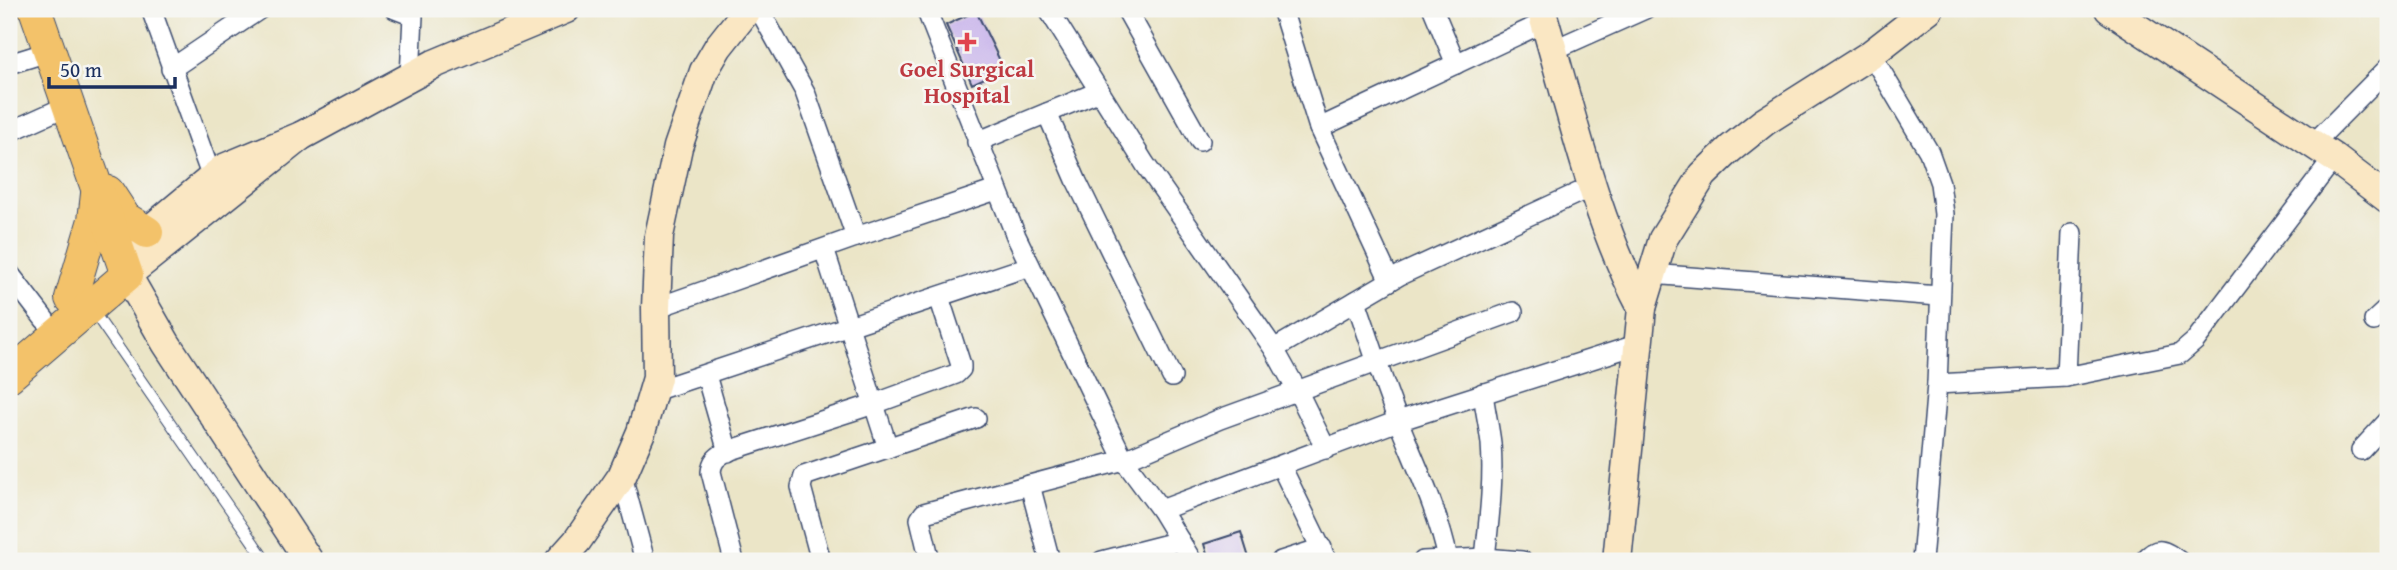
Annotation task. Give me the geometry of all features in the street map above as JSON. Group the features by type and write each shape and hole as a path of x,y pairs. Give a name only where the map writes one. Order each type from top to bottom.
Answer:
{"main road":[{"path":"9,376 81,302 124,265 35,9"},
{"path":"93,175 125,218 147,232"},
{"path":"81,302 93,220 93,175"},
{"path":"9,351 45,320 81,302"}],"street":[{"path":"151,9 212,178"},
{"path":"171,69 260,9"},
{"path":"124,265 147,232 224,168 301,136 531,15 566,9"},
{"path":"559,561 577,541 622,475 641,432 654,391 658,360 656,309 659,236 678,146 695,90 704,71 718,47 748,9"},
{"path":"759,9 804,92 856,237"},
{"path":"926,9 996,190 1030,266 1124,460 1161,510 1192,561"},
{"path":"1048,9 1145,164 1274,349 1326,449"},
{"path":"1126,9 1200,141"},
{"path":"1282,9 1320,128 1390,281"},
{"path":"1433,9 1456,64"},
{"path":"1553,50 1645,9"},
{"path":"2109,9 2323,151 2388,199"},
{"path":"408,11 410,77"},
{"path":"1617,561 1642,308 1663,239 1703,175 1730,149 1764,122 1871,54 1917,12"},
{"path":"1320,128 1456,64 1543,16 1593,187 1621,269 1642,308"},
{"path":"9,64 51,51"},
{"path":"1871,54 1929,152 1940,183 1944,214 1937,384 1922,561"},
{"path":"1937,384 2066,377 2180,354 2188,348 2323,151 2388,68"},
{"path":"977,142 1100,91"},
{"path":"9,132 69,105"},
{"path":"1047,113 1077,182 1172,377"},
{"path":"124,265 301,136"},
{"path":"1274,349 1390,281 1593,187"},
{"path":"656,309 996,190"},
{"path":"2066,377 2072,233"},
{"path":"824,249 888,449"},
{"path":"124,265 166,343 309,561"},
{"path":"654,391 1030,266"},
{"path":"9,273 45,320"},
{"path":"1651,274 1939,296"},
{"path":"734,561 711,472 712,463 728,452 956,374 961,369 939,297"},
{"path":"1356,301 1398,421 1432,503 1448,559"},
{"path":"930,561 920,519 925,513 1124,460 1220,419 1513,312"},
{"path":"1161,510 1398,421 1639,344"},
{"path":"706,375 728,452"},
{"path":"1483,394 1492,472 1485,558"},
{"path":"821,561 801,487 804,476 976,418"},
{"path":"2361,450 2388,421"},
{"path":"1281,466 1324,555 1281,561"},
{"path":"622,475 645,561"},
{"path":"1030,485 1049,561"},
{"path":"1102,561 1180,541"},
{"path":"2144,561 2153,551 2165,550 2179,561"},
{"path":"1423,561 1485,558 1516,561"}],"lane":[{"path":"81,302 265,561"}],"building":[{"path":"976,11 1004,69 972,84 946,25"},
{"path":"1241,532 1250,561 1209,561 1204,544"}],"place":[{"name":"Goel Surgical Hospital","path":"967,42"}]}
